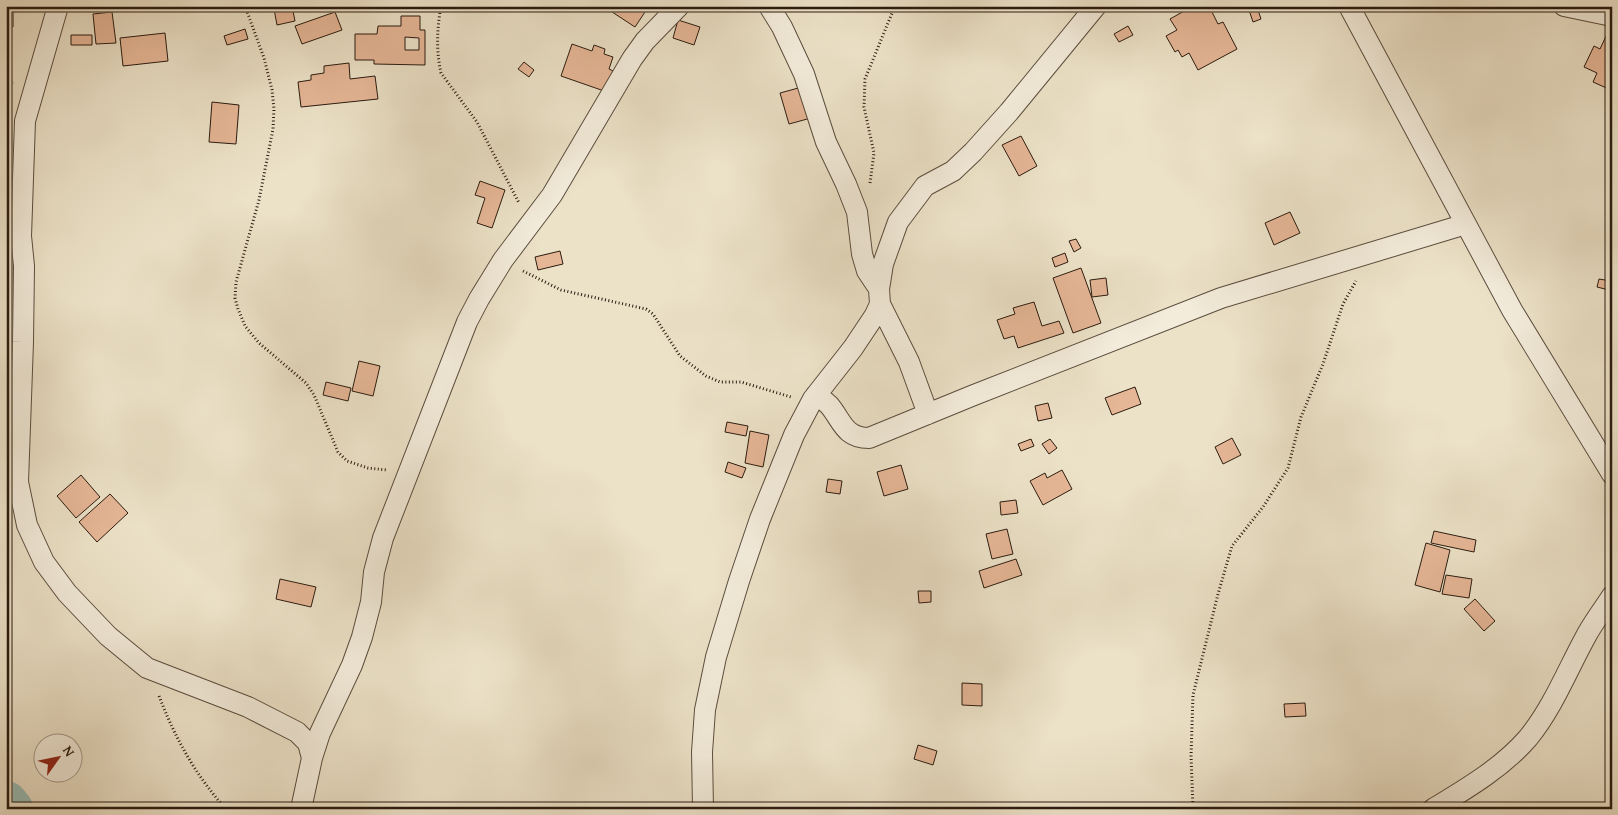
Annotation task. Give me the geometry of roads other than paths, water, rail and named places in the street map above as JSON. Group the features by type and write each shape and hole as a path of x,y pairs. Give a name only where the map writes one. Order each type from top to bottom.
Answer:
{"street":[{"path":"58,6 25,121 21,236 24,266 18,482 27,526 44,562 67,593 108,636 147,668 248,707 296,732 308,743 312,758"},
{"path":"301,809 312,758 320,733 352,665 362,637 371,602 374,572 383,538 467,322 479,298 503,260 552,195 632,59 645,40 679,6"},
{"path":"769,6 804,74 826,142 857,212 862,254 867,271 909,362 928,414"},
{"path":"703,809 702,752 705,710 716,657 760,519 794,435 815,397 876,315 884,264 898,222 925,186 953,171 974,152 1096,6"},
{"path":"1349,6 1512,310 1612,474"},
{"path":"1564,6 1612,16"},
{"path":"815,397 828,403 841,424 859,438 869,438 1222,298 1374,254 1466,224"},
{"path":"6,239 24,266"},
{"path":"1433,809 1469,787 1503,762 1529,737 1551,702 1586,636 1612,596"}],"waterway":[{"path":"6,803 11,809"}]}
